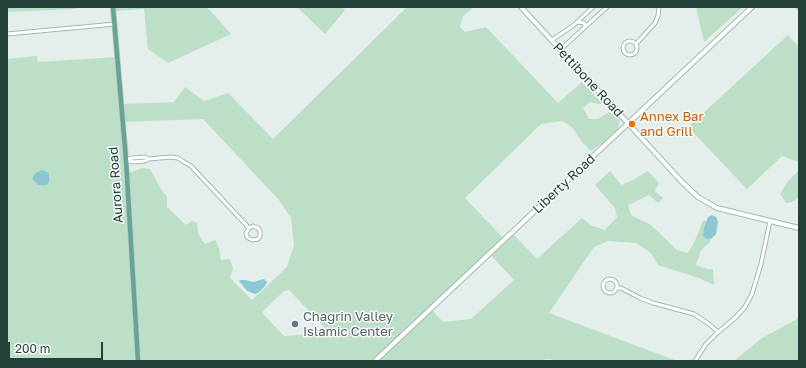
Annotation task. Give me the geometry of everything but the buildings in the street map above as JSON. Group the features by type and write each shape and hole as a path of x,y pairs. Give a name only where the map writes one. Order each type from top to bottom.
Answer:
{"main road":[{"name":"Aurora Road","path":"113,7 126,160 138,361"}],"street":[{"name":"Pettibone Road","path":"521,7 698,197 717,208 799,228"},
{"path":"552,40 578,22 593,7"},
{"path":"561,49 607,7"},
{"path":"636,44 632,41 626,43 624,47 626,53 630,55 636,52 636,44 655,23 658,16 659,7"},
{"name":"Liberty Road","path":"375,361 752,7"},
{"path":"578,22 584,23 584,28"},
{"path":"7,34 115,24"},
{"path":"126,160 145,157 178,158 191,166 249,228"},
{"path":"695,361 706,344 718,332 736,318 745,307 752,294 761,264 770,221"},
{"path":"253,226 258,228 260,231 260,236 258,239 253,240 247,237 246,233 249,228 253,226"},
{"path":"610,279 615,281 617,288 614,292 609,294 604,290 603,286 606,281 610,279"},
{"path":"617,288 621,288 653,303 694,314 718,332"}],"green space":[{"path":"7,7 76,7 77,9 7,12"},
{"path":"113,7 207,7 231,34 168,63 148,49 144,9 114,11"},
{"path":"297,7 342,7 345,10 325,34"},
{"path":"407,7 474,7 463,16 460,27 465,32 486,27 558,103 582,82 602,103 599,104 590,102 583,108 589,119 598,119 609,112 620,120 617,131 591,151 582,142 572,127 562,121 541,124 465,198 505,240 512,233 537,259 582,218 592,226 605,230 617,217 615,208 595,185 610,171 621,185 648,171 659,183 655,191 663,198 658,203 649,195 628,205 631,215 651,225 677,250 688,253 703,221 707,221 704,228 707,239 712,238 701,250 696,265 713,269 714,285 699,278 658,265 651,253 636,243 608,241 594,247 549,313 677,361 555,361 550,359 531,361 7,361 7,59 37,56 38,62 117,57 121,104 174,102 185,87 204,101 228,93 273,139","holes":["203,119 279,200 291,218 294,245 287,267 252,300 230,278 233,269 230,259 221,260 219,248 215,240 205,244 198,233 197,223 192,221 186,225 167,207 167,197 150,169 142,168 129,173 123,122","490,254 514,280 471,319 443,322 431,309","289,290 329,333 284,336 262,312 284,291"]},
{"path":"696,7 743,7 704,42"},
{"path":"788,35 799,47 799,162 782,156 747,189 688,127"},
{"path":"799,170 799,197 795,201 786,203 780,194 788,181"},
{"path":"799,318 799,361 734,361 762,338"}],"water":[{"path":"42,170 49,173 49,182 47,185 38,185 32,179 35,173"},
{"path":"712,215 716,217 718,222 716,234 712,238 707,239 703,236 704,228 708,217"},
{"path":"264,279 267,282 265,286 255,294 247,291 239,281 245,280 253,282"}],"place":[{"name":"Annex Bar and Grill","path":"632,124"},
{"name":"Chagrin Valley Islamic Center","path":"295,324"}]}
